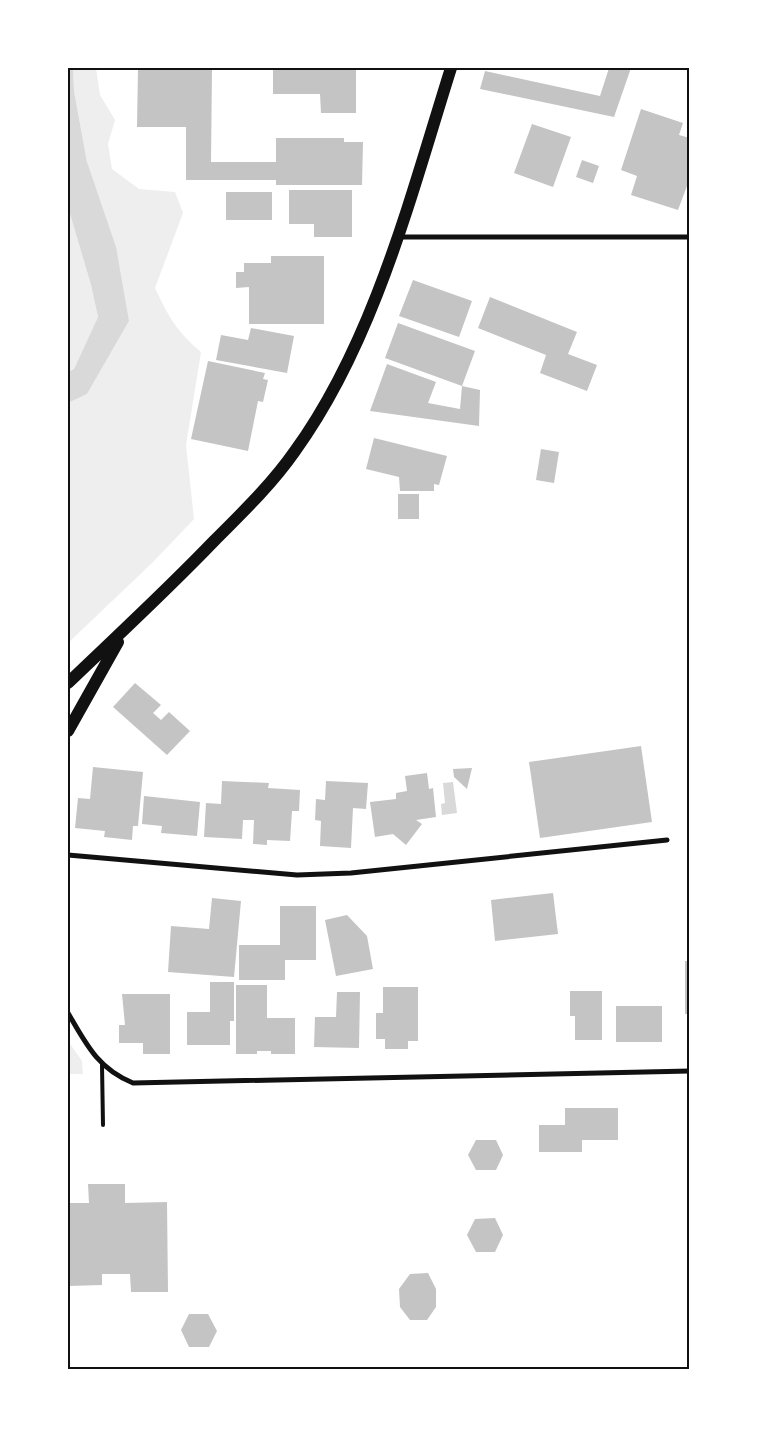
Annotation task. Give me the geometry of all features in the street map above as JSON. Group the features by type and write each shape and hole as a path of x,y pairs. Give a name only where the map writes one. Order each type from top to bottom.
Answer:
{"main road":[{"path":"68,683 247,509 294,452 336,386 353,352 397,237 451,68"},
{"path":"68,731 82,702 126,627"}],"street":[{"path":"397,237 690,237"},
{"path":"68,855 297,875 351,873 667,840"},
{"path":"68,1013 90,1050 102,1065 119,1078 133,1083 690,1071"}],"lane":[{"path":"102,1065 103,1124"}],"shaded area":[{"path":"68,68 73,68 74,91 87,162 116,247 129,321 87,394 68,403 68,372 74,369 98,317 91,285 68,207"},
{"path":"73,68 96,68 100,95 115,120 108,144 112,169 139,189 175,192 183,213 155,288 174,323 201,352 186,445 194,519 153,562 68,643 68,403 87,394 129,321 87,162 74,91"},
{"path":"68,207 91,285 98,317 74,369 68,372"},
{"path":"453,782 457,813 442,815 441,804 445,803 443,783"},
{"path":"68,1041 82,1061 83,1074 68,1074"}],"building":[{"path":"138,68 212,68 211,162 276,162 276,138 344,138 344,142 363,142 362,185 276,185 276,180 186,180 186,127 137,127"},
{"path":"273,68 356,68 356,113 321,113 320,94 273,94"},
{"path":"609,68 631,68 614,117 480,89 485,71 600,96"},
{"path":"641,109 683,123 679,135 690,138 690,178 678,210 631,195 637,176 621,170"},
{"path":"532,124 571,137 553,187 514,173"},
{"path":"582,160 599,166 593,183 576,177"},
{"path":"289,190 352,190 352,237 314,237 314,224 289,224"},
{"path":"226,192 272,192 272,220 226,220"},
{"path":"271,256 324,256 324,324 249,324 249,287 236,288 236,272 244,272 244,263 271,263"},
{"path":"413,280 472,301 459,337 399,316"},
{"path":"490,297 577,332 568,354 597,365 587,391 540,373 546,355 478,328"},
{"path":"398,323 475,351 462,386 385,358"},
{"path":"251,328 294,336 287,373 216,360 221,335 248,340"},
{"path":"208,361 265,373 263,379 268,380 263,402 258,401 248,451 191,439"},
{"path":"387,364 436,382 428,403 460,409 462,386 480,390 479,426 370,411"},
{"path":"374,438 447,456 439,485 434,484 434,491 400,491 399,477 366,469"},
{"path":"541,449 559,452 554,483 536,480"},
{"path":"398,494 419,494 419,519 398,519"},
{"path":"135,683 161,705 153,713 161,720 169,712 190,731 167,755 113,707"},
{"path":"641,746 652,822 540,838 529,762"},
{"path":"93,767 143,772 138,826 133,826 132,840 104,837 105,831 75,828 78,798 90,799"},
{"path":"472,768 467,789 454,777 453,769"},
{"path":"427,773 429,789 433,788 436,817 416,820 422,824 406,845 393,834 375,837 370,802 396,799 396,793 407,791 405,776"},
{"path":"222,781 269,783 268,788 300,790 299,811 292,811 290,841 267,840 267,845 253,844 254,820 243,820 242,839 204,837 206,803 221,804"},
{"path":"326,781 368,783 366,809 353,808 351,848 320,846 321,821 315,820 316,799 325,800"},
{"path":"144,796 200,802 197,836 161,833 162,826 142,824"},
{"path":"553,893 558,934 495,941 491,900"},
{"path":"212,898 241,901 234,977 168,972 171,926 209,929"},
{"path":"280,906 316,906 316,960 285,960 285,980 239,980 239,945 280,945"},
{"path":"347,915 367,936 373,969 336,976 325,920"},
{"path":"685,961 690,961 690,1014 685,1014"},
{"path":"210,982 234,982 234,1021 230,1021 230,1045 187,1045 187,1012 210,1012"},
{"path":"236,985 267,985 267,1018 295,1018 295,1054 271,1054 271,1051 257,1051 257,1054 236,1054"},
{"path":"383,987 418,987 418,1041 408,1041 408,1049 385,1049 385,1039 376,1039 376,1013 383,1013"},
{"path":"570,991 602,991 602,1040 575,1040 575,1016 570,1016"},
{"path":"337,992 360,992 359,1048 314,1047 315,1017 336,1017"},
{"path":"122,994 170,994 170,1054 143,1054 143,1043 119,1043 119,1025 125,1025"},
{"path":"616,1006 662,1006 662,1042 616,1042"},
{"path":"565,1108 618,1108 618,1140 582,1140 582,1152 539,1152 539,1125 565,1125"},
{"path":"476,1140 496,1140 503,1155 496,1170 476,1170 468,1155"},
{"path":"88,1184 125,1184 125,1203 167,1202 168,1292 131,1292 130,1274 102,1274 102,1285 68,1286 68,1203 89,1203"},
{"path":"495,1218 503,1235 495,1252 476,1252 467,1235 475,1219"},
{"path":"428,1273 436,1289 436,1307 427,1320 410,1320 400,1307 399,1289 410,1274"},
{"path":"189,1314 208,1314 217,1331 209,1347 189,1347 181,1330"},
{"path":"241,1367 359,1367 359,1370 241,1370"}]}
